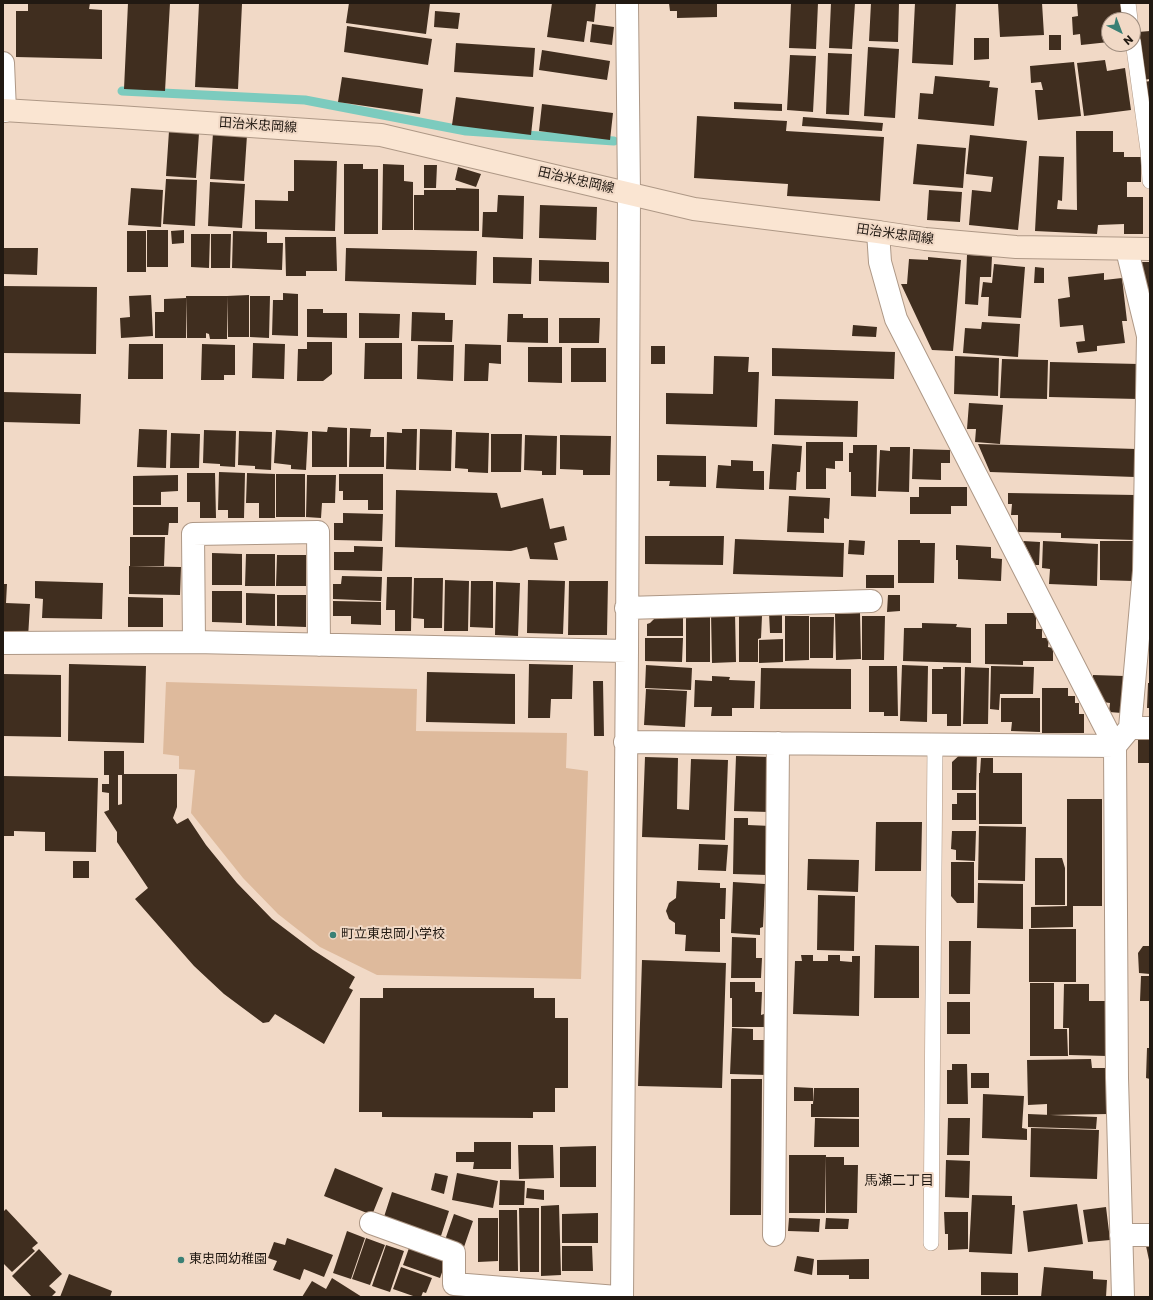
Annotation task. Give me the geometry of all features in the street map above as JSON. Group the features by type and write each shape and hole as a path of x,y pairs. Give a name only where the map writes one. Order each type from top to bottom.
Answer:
{"main road":[{"name":"田治米忠岡線","path":"4,110 381,135 694,209 925,239 1016,247 1127,250 1150,249"}],"street":[{"path":"622,1297 629,194 627,3"},
{"path":"3,63 4,110"},
{"path":"878,232 880,262 896,319 1115,746 1117,1078 1122,1297"},
{"path":"626,742 1115,746 1140,728 1147,571 1148,336 1127,250"},
{"path":"194,642 193,534 318,532 319,645"},
{"path":"626,608 871,602"},
{"path":"3,642 194,642 627,651"},
{"path":"774,1235 778,743"},
{"path":"371,1223 454,1253 454,1284 617,1297"},
{"path":"1121,1235 1150,1235"}],"lane":[{"path":"1135,52 1148,150 1150,182"},
{"path":"931,1243 935,744"}],"shaded area":[{"path":"166,682 417,689 416,731 567,733 566,768 588,771 581,979 377,975 320,947 278,914 243,878 191,813 195,770 179,769 179,756 163,754"}],"building":[{"path":"28,3 90,3 89,9 102,10 102,59 16,57 16,11 28,11"},
{"path":"128,3 170,3 165,91 124,89"},
{"path":"199,3 242,4 238,89 195,87"},
{"path":"349,3 430,3 426,34 346,23"},
{"path":"552,3 596,3 594,22 587,21 584,42 547,37"},
{"path":"669,3 717,3 717,17 677,18 677,11 670,11"},
{"path":"791,3 818,3 816,49 789,48"},
{"path":"831,3 855,3 852,49 829,48"},
{"path":"871,3 899,3 898,42 869,41"},
{"path":"915,3 956,3 953,65 912,63"},
{"path":"998,3 1042,3 1044,35 1000,37"},
{"path":"1077,3 1124,3 1125,12 1101,12 1101,43 1081,45 1080,34 1073,35 1072,17 1078,16"},
{"path":"435,11 460,13 458,29 434,27"},
{"path":"592,24 614,27 612,45 590,42"},
{"path":"347,26 432,39 428,65 344,52"},
{"path":"1150,31 1150,79 1143,80 1140,52 1141,32"},
{"path":"1049,35 1061,35 1061,50 1049,50"},
{"path":"974,38 989,38 989,59 974,60"},
{"path":"456,43 535,48 533,77 454,72"},
{"path":"868,47 899,49 895,118 864,116"},
{"path":"542,50 610,61 607,80 539,70"},
{"path":"828,53 852,54 849,115 826,114"},
{"path":"790,55 816,56 813,112 787,110"},
{"path":"1105,60 1107,71 1125,68 1131,110 1084,116 1077,63"},
{"path":"1074,62 1081,116 1038,120 1035,90 1043,90 1041,82 1031,83 1030,66"},
{"path":"935,76 990,81 989,87 998,88 994,126 918,119 920,93 933,94"},
{"path":"342,77 423,89 420,114 338,102"},
{"path":"1150,81 1150,125 1144,82"},
{"path":"456,97 534,107 531,135 452,125"},
{"path":"734,102 782,104 782,111 734,109"},
{"path":"542,104 613,113 610,140 539,131"},
{"path":"697,116 787,121 786,131 884,137 880,201 787,196 788,184 694,178"},
{"path":"803,117 883,123 882,131 802,126"},
{"path":"169,131 199,133 196,178 166,176"},
{"path":"1076,131 1113,131 1113,152 1124,152 1124,157 1141,157 1141,182 1127,182 1127,197 1143,197 1143,234 1124,234 1124,224 1098,225 1097,234 1035,231 1039,156 1064,157 1062,201 1058,200 1057,209 1077,210"},
{"path":"213,133 247,135 244,181 210,179"},
{"path":"970,135 1027,141 1018,230 969,225 972,190 991,192 993,177 966,174"},
{"path":"917,144 966,148 963,188 913,184"},
{"path":"294,160 337,161 335,231 255,229 255,200 288,201 288,191 294,191"},
{"path":"344,164 363,164 363,169 378,169 378,234 344,234"},
{"path":"383,164 404,165 404,181 413,182 413,230 382,230"},
{"path":"424,165 437,165 436,188 424,188"},
{"path":"458,167 481,174 476,187 455,180"},
{"path":"166,179 197,180 195,226 163,224"},
{"path":"210,182 245,184 242,228 208,226"},
{"path":"131,188 163,190 161,227 128,225"},
{"path":"456,188 479,189 479,231 414,230 414,195 424,195 424,190 456,190"},
{"path":"929,190 962,192 960,222 927,220"},
{"path":"498,195 524,196 523,239 482,237 483,212 497,212"},
{"path":"540,205 597,207 596,240 539,238"},
{"path":"147,230 168,230 168,267 147,267"},
{"path":"184,230 184,243 172,244 171,231"},
{"path":"127,231 146,231 146,272 127,272"},
{"path":"233,231 267,232 267,243 283,243 282,270 232,268"},
{"path":"191,234 210,234 209,268 191,267"},
{"path":"211,234 231,234 230,268 211,268"},
{"path":"285,237 336,237 337,271 306,271 306,276 286,276"},
{"path":"3,248 38,248 37,275 3,274"},
{"path":"346,248 477,251 476,285 345,281"},
{"path":"967,255 992,256 991,277 980,277 978,305 965,304"},
{"path":"493,257 532,258 531,284 493,283"},
{"path":"928,257 961,260 953,351 932,350 901,284 907,284 909,259 928,260"},
{"path":"539,260 609,262 609,283 539,281"},
{"path":"1141,262 1150,262 1150,305"},
{"path":"994,264 1025,267 1021,318 988,316 989,297 981,297 983,282 992,283"},
{"path":"1035,267 1044,268 1044,283 1034,283"},
{"path":"1104,273 1104,280 1122,278 1127,321 1122,321 1125,343 1097,346 1097,351 1078,353 1076,342 1085,341 1083,325 1060,327 1058,299 1070,297 1068,277"},
{"path":"3,286 97,287 96,354 3,353"},
{"path":"283,293 298,294 298,336 272,335 273,300 283,300"},
{"path":"151,295 153,336 121,338 120,318 130,317 129,296"},
{"path":"249,295 249,337 228,337 227,296"},
{"path":"186,296 227,296 227,339 210,339 209,334 206,333 206,338 187,338"},
{"path":"250,296 270,296 269,338 250,337"},
{"path":"186,298 186,338 155,338 155,312 164,312 164,299"},
{"path":"307,309 323,309 323,313 347,313 347,338 307,337"},
{"path":"412,312 445,313 445,320 453,320 452,342 411,341"},
{"path":"359,313 400,314 399,338 359,338"},
{"path":"508,314 523,314 523,318 548,318 548,343 507,342"},
{"path":"559,318 600,318 599,343 559,343"},
{"path":"982,322 1020,324 1018,357 963,353 965,328 981,329"},
{"path":"853,325 877,327 876,337 852,336"},
{"path":"307,342 332,342 332,374 323,381 297,381 298,349 307,349"},
{"path":"253,343 285,344 284,379 252,378"},
{"path":"365,343 402,343 402,379 364,379"},
{"path":"129,344 163,344 163,379 128,379"},
{"path":"202,344 235,345 235,375 224,375 224,380 201,380"},
{"path":"465,344 501,345 501,364 489,363 488,381 464,381"},
{"path":"418,345 454,345 453,381 417,379"},
{"path":"651,346 665,346 665,364 651,364"},
{"path":"528,347 562,347 562,383 528,382"},
{"path":"571,348 606,348 606,382 571,382"},
{"path":"772,348 895,352 894,379 772,376"},
{"path":"714,356 749,357 748,372 759,372 757,427 666,424 666,393 713,394"},
{"path":"955,356 999,358 998,396 954,394"},
{"path":"1002,359 1048,360 1047,399 1000,398"},
{"path":"1050,362 1139,364 1138,399 1049,397"},
{"path":"3,392 81,394 80,424 3,422"},
{"path":"775,399 858,401 857,437 774,435"},
{"path":"969,403 1003,405 1000,444 975,442 976,429 967,429"},
{"path":"328,427 347,428 347,467 312,467 312,431 327,432"},
{"path":"350,428 371,429 370,437 384,437 384,467 349,467"},
{"path":"139,429 167,430 166,468 137,467"},
{"path":"402,429 417,429 416,470 386,469 387,432 402,433"},
{"path":"420,429 452,430 451,471 419,470"},
{"path":"204,430 236,431 235,467 203,463"},
{"path":"276,430 308,432 306,470 291,469 291,465 274,463"},
{"path":"239,431 272,432 271,470 255,469 255,466 238,465"},
{"path":"456,432 489,433 488,473 468,472 468,469 455,468"},
{"path":"171,433 200,434 199,468 170,468"},
{"path":"491,434 522,434 521,472 491,472"},
{"path":"525,435 557,436 556,475 542,475 542,471 524,470"},
{"path":"560,435 611,436 610,475 583,475 583,470 560,469"},
{"path":"806,442 843,442 843,461 835,461 835,469 826,468 826,489 806,489"},
{"path":"772,444 802,446 800,472 797,472 796,490 769,489"},
{"path":"978,444 1136,449 1135,477 990,472"},
{"path":"853,445 877,445 876,497 851,496 849,453 853,453"},
{"path":"890,447 910,447 909,492 878,491 880,450 890,451"},
{"path":"913,449 950,450 950,463 941,463 941,480 912,479"},
{"path":"657,455 706,456 706,487 669,486 670,481 657,481"},
{"path":"731,460 753,461 753,471 764,471 764,490 716,488 718,465 731,466"},
{"path":"219,472 245,473 244,518 228,518 228,510 218,510"},
{"path":"187,473 215,473 216,518 200,518 200,502 187,502"},
{"path":"247,473 275,474 275,518 259,518 259,503 246,503"},
{"path":"276,474 305,474 305,517 276,517"},
{"path":"339,474 383,474 383,510 368,510 368,500 343,500 343,491 339,491"},
{"path":"178,475 178,491 161,492 161,505 133,505 133,476"},
{"path":"307,475 336,475 335,503 322,503 321,518 306,517"},
{"path":"919,487 967,487 967,506 951,506 951,514 910,514 910,497 919,497"},
{"path":"396,490 497,493 501,508 543,498 550,529 564,526 567,540 554,543 558,560 530,559 527,547 511,551 395,547"},
{"path":"1008,493 1136,495 1135,540 1061,538 1061,533 1018,532 1018,515 1011,515 1012,504 1008,504"},
{"path":"789,496 830,498 829,519 824,518 824,533 787,532"},
{"path":"133,507 178,507 178,523 169,523 168,535 133,535"},
{"path":"343,513 383,514 382,541 334,540 334,523 343,523"},
{"path":"645,536 724,536 723,565 645,564"},
{"path":"130,537 165,537 164,566 130,566"},
{"path":"735,539 844,543 843,577 733,574"},
{"path":"849,540 865,541 864,555 848,554"},
{"path":"898,540 920,540 920,543 935,543 934,583 898,583"},
{"path":"1023,541 1040,542 1039,565 1035,565"},
{"path":"1043,541 1098,544 1097,586 1049,584 1050,569 1042,568"},
{"path":"1100,541 1133,541 1133,581 1100,580"},
{"path":"956,545 991,547 991,558 1002,559 1001,581 958,579"},
{"path":"354,546 383,547 382,571 334,570 334,552 354,552"},
{"path":"212,553 242,554 242,585 212,585"},
{"path":"246,554 275,554 275,586 245,586"},
{"path":"277,555 306,555 306,586 276,586"},
{"path":"129,566 181,567 180,595 129,594"},
{"path":"866,575 894,575 894,588 866,588"},
{"path":"342,576 382,577 381,601 333,599 333,584 341,584"},
{"path":"387,577 412,577 411,631 395,631 395,610 386,610"},
{"path":"414,578 443,578 442,628 424,628 424,619 413,618"},
{"path":"445,580 469,581 468,631 444,631"},
{"path":"528,580 565,581 563,634 527,633"},
{"path":"35,581 103,583 102,619 42,618 43,599 35,598"},
{"path":"471,581 493,581 493,628 470,627"},
{"path":"569,581 608,581 607,635 568,635"},
{"path":"496,582 520,583 518,636 495,635"},
{"path":"3,584 7,584 6,603 30,604 28,638 3,637"},
{"path":"212,591 242,591 242,623 212,622"},
{"path":"246,593 275,594 275,626 246,625"},
{"path":"277,595 306,595 306,627 277,626"},
{"path":"888,595 900,595 900,611 887,612"},
{"path":"128,597 163,598 163,627 128,627"},
{"path":"333,601 381,602 381,625 351,624 351,616 333,616"},
{"path":"782,612 782,633 770,633 769,613"},
{"path":"660,613 683,613 683,636 647,636 647,624"},
{"path":"711,613 735,613 736,662 712,663"},
{"path":"860,613 861,659 836,660 835,614"},
{"path":"1007,613 1036,613 1036,629 1042,629 1042,638 1049,638 1048,647 1053,648 1053,661 1023,661 1023,665 985,664 985,624 1007,624"},
{"path":"686,615 710,615 710,662 686,662"},
{"path":"739,616 762,616 761,638 758,639 758,662 739,662"},
{"path":"785,616 809,616 809,660 785,661"},
{"path":"862,616 885,616 884,660 862,660"},
{"path":"810,617 834,617 833,658 810,658"},
{"path":"922,623 957,624 956,627 971,628 971,663 903,661 904,628 922,628"},
{"path":"645,638 683,638 682,662 645,661"},
{"path":"783,639 783,662 759,663 759,640"},
{"path":"69,664 146,666 144,743 68,741"},
{"path":"529,664 573,665 572,699 551,699 550,718 528,718"},
{"path":"646,665 692,668 691,690 645,688"},
{"path":"902,665 928,666 927,722 900,721"},
{"path":"869,666 897,666 898,716 884,716 884,712 869,712"},
{"path":"991,666 1034,667 1033,694 1000,694 999,710 990,709"},
{"path":"943,667 961,667 961,726 947,726 947,714 932,714 932,669 943,669"},
{"path":"965,667 989,668 988,724 963,724"},
{"path":"761,668 851,669 851,709 760,709"},
{"path":"427,672 515,674 515,724 426,722"},
{"path":"3,674 61,675 61,737 3,736"},
{"path":"1093,675 1124,676 1122,713 1109,712 1110,703 1103,702 1093,683"},
{"path":"712,676 730,677 729,680 755,681 754,708 732,708 732,716 711,716 712,707 694,707 695,680 712,681"},
{"path":"593,681 603,681 604,736 594,736"},
{"path":"1148,683 1150,683 1150,708 1147,708"},
{"path":"1042,688 1068,688 1068,696 1075,696 1075,703 1079,703 1079,714 1084,714 1084,733 1042,733"},
{"path":"646,689 687,691 685,727 644,725"},
{"path":"1001,698 1040,698 1040,732 1011,731 1012,722 1001,722"},
{"path":"1138,737 1150,737 1150,763 1138,763"},
{"path":"104,751 124,751 124,774 177,774 177,807 173,818 177,824 188,818 206,845 237,883 272,919 313,950 355,977 349,988 353,990 324,1044 275,1014 269,1022 263,1023 224,994 194,966 135,899 148,888 117,842 117,832 104,812 109,810 109,793 102,792 102,784 109,784 109,775 104,775","holes":["118,775 122,775 122,804 118,805"]},
{"path":"963,752 977,752 976,790 952,790 952,762"},
{"path":"736,756 771,757 769,812 734,811"},
{"path":"645,757 678,758 677,809 689,810 691,759 728,760 725,840 642,837"},
{"path":"981,758 993,758 993,773 980,773"},
{"path":"979,773 1022,773 1022,824 979,824"},
{"path":"3,776 98,778 96,852 45,851 45,832 14,831 14,836 3,836"},
{"path":"957,793 976,793 976,820 952,820 952,804 957,804"},
{"path":"1067,799 1102,799 1102,906 1073,906 1073,927 1031,928 1031,907 1067,906"},
{"path":"734,818 748,818 748,825 771,826 769,875 733,874"},
{"path":"876,822 922,822 921,871 875,871"},
{"path":"979,826 1026,827 1025,881 978,880"},
{"path":"952,831 976,831 975,861 956,860 956,850 951,849"},
{"path":"699,844 728,845 726,871 698,870"},
{"path":"1035,858 1062,858 1065,868 1065,905 1035,905"},
{"path":"808,859 859,860 858,892 807,890"},
{"path":"73,861 89,861 89,878 73,878"},
{"path":"951,862 974,862 974,903 957,903 951,896"},
{"path":"677,881 720,883 720,888 726,888 725,919 720,919 720,952 685,951 686,935 675,934 675,923 669,919 666,911 669,903 676,898"},
{"path":"733,882 765,884 763,927 760,928 760,935 731,933"},
{"path":"978,883 1023,884 1023,929 977,928"},
{"path":"818,895 855,896 854,951 817,950"},
{"path":"1029,929 1076,929 1076,982 1029,982"},
{"path":"732,937 756,938 756,958 762,958 761,978 731,978"},
{"path":"949,941 971,941 970,994 949,994"},
{"path":"875,945 919,946 919,998 874,998"},
{"path":"1143,946 1150,946 1150,974 1139,973 1138,953"},
{"path":"801,955 813,955 813,961 828,961 828,955 840,955 840,961 852,962 852,956 860,956 859,1016 793,1014 795,961 802,961"},
{"path":"642,960 726,963 722,1088 638,1086"},
{"path":"1141,976 1150,976 1150,1001 1140,1001"},
{"path":"730,982 755,982 755,992 762,992 761,1015 764,1014 764,1027 732,1027 732,998 730,998"},
{"path":"1030,983 1054,983 1054,1029 1067,1029 1068,1056 1030,1056"},
{"path":"1064,984 1089,984 1089,1001 1107,1001 1107,1056 1069,1055 1069,1028 1063,1028"},
{"path":"383,988 534,988 534,998 555,998 555,1018 568,1018 568,1088 555,1088 555,1112 533,1112 533,1118 382,1117 382,1112 359,1112 360,998 383,998"},
{"path":"947,1002 970,1002 970,1034 947,1034"},
{"path":"732,1028 753,1029 753,1040 765,1040 764,1049 767,1049 767,1075 730,1074"},
{"path":"1147,1048 1150,1048 1150,1079 1146,1078"},
{"path":"1091,1059 1092,1068 1109,1068 1109,1114 1047,1115 1047,1104 1028,1105 1027,1060"},
{"path":"952,1064 967,1064 968,1104 947,1104 947,1070 952,1070"},
{"path":"971,1073 989,1073 989,1088 971,1088"},
{"path":"731,1079 762,1079 761,1215 730,1215"},
{"path":"794,1087 813,1088 813,1101 794,1101"},
{"path":"814,1088 859,1088 859,1117 811,1117 811,1104 813,1104"},
{"path":"983,1094 1024,1096 1022,1128 1027,1129 1027,1140 982,1138"},
{"path":"1028,1114 1097,1117 1096,1129 1028,1127"},
{"path":"815,1118 859,1119 859,1147 814,1147"},
{"path":"948,1118 970,1118 969,1155 947,1155"},
{"path":"1031,1128 1099,1130 1097,1179 1030,1177"},
{"path":"474,1142 511,1142 511,1169 473,1169 474,1162 456,1162 456,1152 474,1152"},
{"path":"518,1145 553,1145 554,1178 519,1179"},
{"path":"596,1146 596,1187 560,1187 560,1147"},
{"path":"789,1155 826,1155 825,1213 789,1213"},
{"path":"826,1157 844,1157 844,1165 858,1165 857,1213 826,1213"},
{"path":"946,1160 970,1161 969,1198 945,1197"},
{"path":"335,1168 383,1188 372,1215 324,1196"},
{"path":"435,1173 448,1176 444,1194 431,1190"},
{"path":"457,1173 498,1181 493,1208 452,1200"},
{"path":"500,1180 525,1181 524,1205 499,1205"},
{"path":"527,1188 544,1190 544,1200 526,1198"},
{"path":"392,1192 449,1211 440,1239 383,1220"},
{"path":"972,1195 1012,1196 1012,1205 1015,1205 1012,1254 969,1252"},
{"path":"1077,1204 1083,1244 1028,1252 1023,1211"},
{"path":"559,1205 561,1275 541,1276 541,1206"},
{"path":"1106,1207 1110,1240 1088,1242 1083,1210"},
{"path":"519,1208 539,1208 539,1272 520,1272"},
{"path":"6,1209 38,1243 32,1248 35,1251 12,1272 3,1263 3,1212"},
{"path":"499,1210 517,1210 518,1271 499,1271"},
{"path":"944,1212 968,1212 968,1249 948,1250 948,1234 945,1234"},
{"path":"598,1213 598,1243 562,1243 562,1214"},
{"path":"454,1214 473,1221 464,1247 445,1240"},
{"path":"478,1218 498,1218 498,1261 478,1262"},
{"path":"789,1218 820,1219 819,1232 788,1231"},
{"path":"826,1218 849,1219 848,1229 825,1229"},
{"path":"347,1231 365,1238 351,1279 333,1273"},
{"path":"287,1238 333,1255 324,1277 304,1269 300,1280 273,1270 277,1261 268,1258 274,1242 285,1245"},
{"path":"366,1238 385,1245 370,1285 352,1279"},
{"path":"386,1245 404,1251 390,1292 372,1286"},
{"path":"562,1246 592,1246 593,1271 562,1271"},
{"path":"1146,1246 1150,1246 1150,1260 1149,1260"},
{"path":"409,1248 446,1261 440,1278 403,1265"},
{"path":"39,1249 62,1274 49,1286 56,1292 51,1297 32,1297 12,1276"},
{"path":"797,1256 814,1259 812,1275 794,1271"},
{"path":"869,1259 869,1279 849,1279 849,1275 817,1275 817,1260"},
{"path":"401,1267 432,1278 426,1293 423,1292 421,1297 416,1297 393,1289"},
{"path":"1044,1267 1093,1271 1093,1279 1107,1280 1106,1297 1041,1297"},
{"path":"981,1272 1018,1273 1018,1295 981,1295"},
{"path":"69,1274 112,1291 110,1297 60,1297"},
{"path":"332,1278 362,1297 302,1297 312,1281 326,1289"}],"waterway":[{"path":"122,91 305,100 466,131 614,141"}],"place":[{"name":"町立東忠岡小学校","path":"333,935"},
{"name":"東忠岡幼稚園","path":"181,1260"}],"district":[{"name":"馬瀬二丁目","path":"899,1181"}]}
